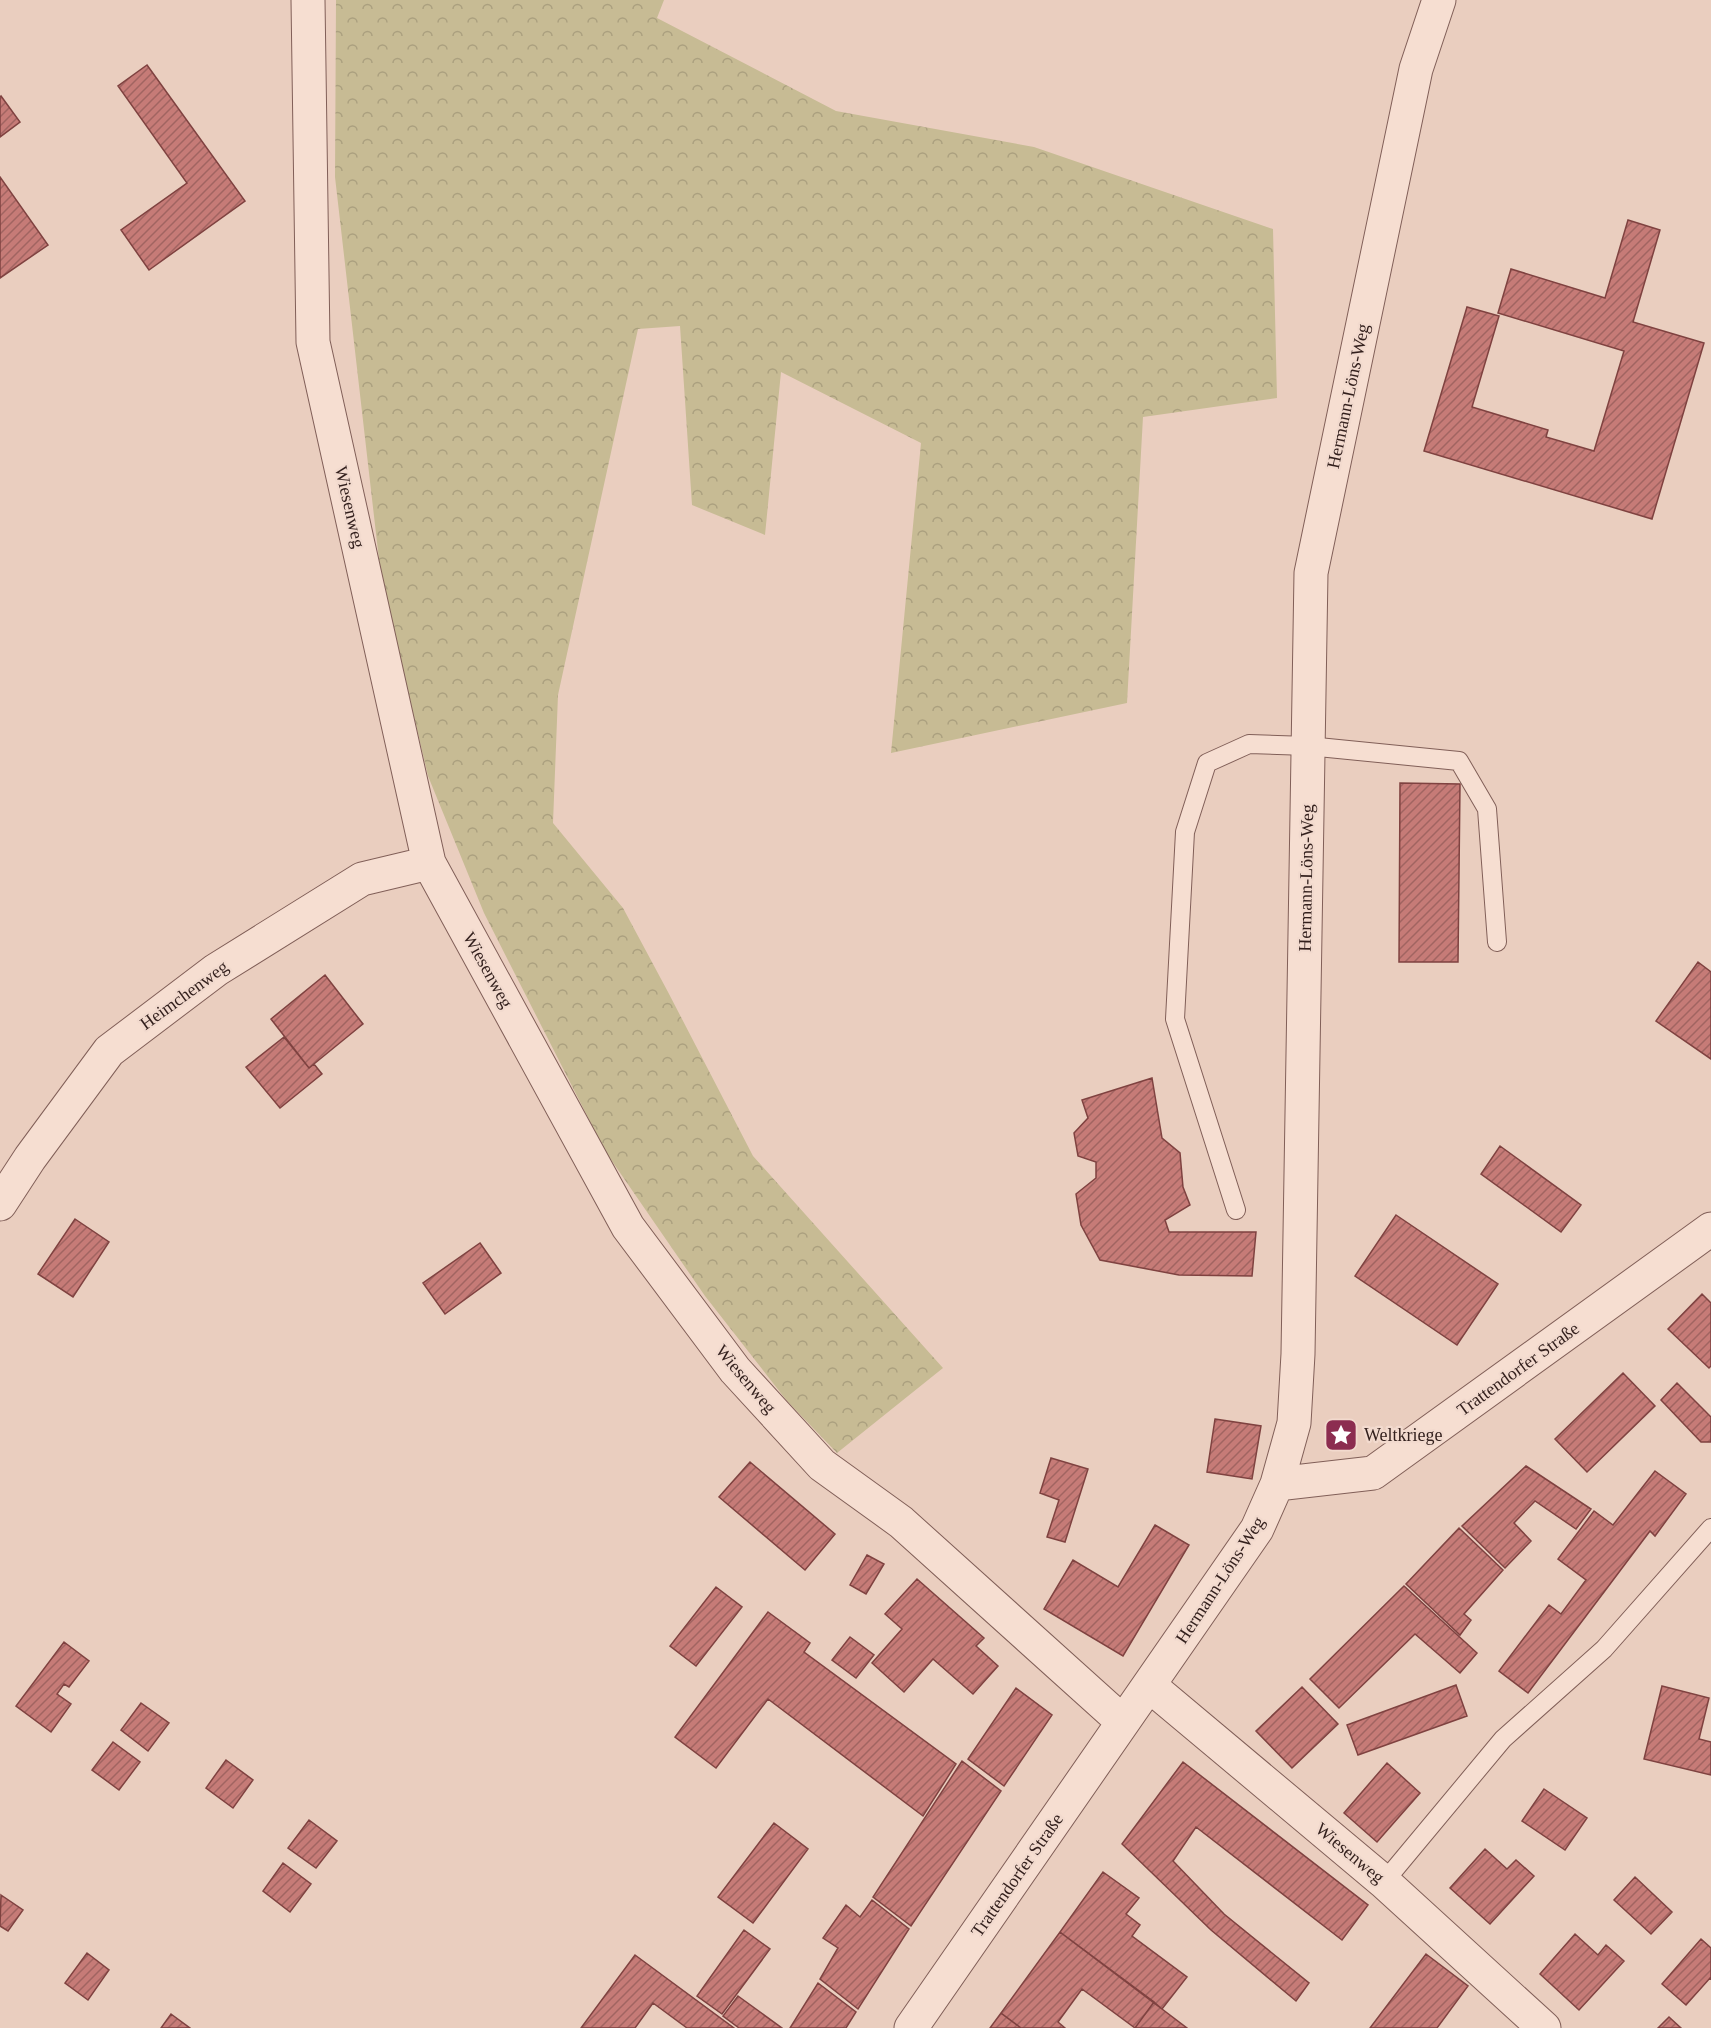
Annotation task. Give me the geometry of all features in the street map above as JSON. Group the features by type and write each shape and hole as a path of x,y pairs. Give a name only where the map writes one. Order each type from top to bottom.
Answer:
{"street":[{"name":"Wiesenweg","path":"308,0 314,342 429,863 628,1227 735,1370 822,1465 902,1522 1123,1722"},
{"name":"Hermann-Löns-Weg","path":"1123,1722 1257,1529 1277,1484 1293,1423 1298,1354 1311,573 1416,69 1439,0"},
{"name":"Heimchenweg","path":"0,1204 30,1158 109,1051 216,970 362,879 429,863"},
{"name":"Trattendorfer Straße","path":"1277,1484 1373,1473 1711,1229"},
{"name":"Wiesenweg","path":"1150,1686 1384,1882 1544,2028"},
{"name":"Trattendorfer Straße","path":"911,2028 1123,1722"}],"lane":[{"path":"1236,1210 1175,1019 1185,832 1207,763 1249,744 1308,746 1459,761 1487,809 1497,942"},
{"path":"1384,1882 1503,1739 1604,1649 1711,1528"}],"green space":[{"path":"336,0 664,0 657,18 836,111 1034,147 1273,229 1277,398 1143,417 1127,703 891,753 921,443 781,372 765,535 692,505 680,326 638,329 558,695 553,823 623,908 753,1156 943,1368 837,1453 787,1401 705,1296 605,1151 484,913 428,776 381,577 335,177"}],"building":[{"path":"147,65 245,201 149,270 121,230 187,183 118,86"},
{"path":"0,97 20,122 0,137"},
{"path":"0,177 48,245 0,278"},
{"path":"1628,220 1660,230 1633,322 1704,343 1652,519 1424,451 1467,307 1499,316 1472,407 1548,430 1546,437 1594,451 1624,351 1498,313 1511,269 1605,298"},
{"path":"1400,783 1460,784 1458,962 1399,962"},
{"path":"1698,962 1711,972 1711,1059 1656,1021"},
{"path":"325,975 363,1024 309,1068 271,1019"},
{"path":"284,1037 309,1068 314,1064 322,1074 280,1108 246,1067"},
{"path":"1152,1078 1162,1138 1180,1153 1183,1187 1190,1205 1165,1220 1169,1232 1256,1232 1252,1276 1179,1275 1100,1260 1081,1225 1076,1194 1096,1178 1096,1162 1078,1156 1074,1133 1088,1118 1082,1100"},
{"path":"1500,1146 1581,1205 1561,1232 1481,1174"},
{"path":"1396,1215 1498,1284 1457,1345 1355,1276"},
{"path":"75,1219 109,1242 73,1297 38,1274"},
{"path":"480,1243 501,1273 445,1314 423,1283"},
{"path":"1702,1294 1711,1303 1711,1366 1709,1368 1668,1329"},
{"path":"1623,1373 1655,1406 1587,1472 1555,1439"},
{"path":"1677,1383 1711,1417 1711,1442 1701,1442 1661,1400"},
{"path":"1215,1419 1261,1426 1252,1479 1207,1472"},
{"path":"1051,1458 1088,1469 1065,1542 1047,1537 1059,1500 1040,1493"},
{"path":"750,1462 835,1534 805,1570 719,1497"},
{"path":"1526,1466 1591,1509 1576,1529 1535,1501 1514,1523 1531,1541 1505,1568 1462,1526"},
{"path":"1655,1471 1686,1494 1655,1536 1650,1531 1528,1693 1499,1671 1549,1605 1561,1614 1586,1580 1558,1559 1594,1511 1613,1525"},
{"path":"1155,1525 1189,1545 1123,1656 1044,1609 1073,1560 1118,1587"},
{"path":"1459,1528 1503,1570 1464,1614 1471,1620 1460,1635 1406,1584"},
{"path":"867,1555 884,1564 866,1594 850,1585"},
{"path":"917,1579 984,1638 976,1646 998,1666 973,1694 933,1659 904,1692 872,1663 902,1629 885,1614"},
{"path":"1404,1586 1477,1653 1460,1673 1415,1634 1339,1708 1310,1679"},
{"path":"716,1587 742,1607 696,1666 670,1646"},
{"path":"768,1612 810,1643 804,1652 956,1764 923,1816 768,1699 716,1768 675,1737"},
{"path":"850,1637 874,1655 856,1678 832,1660"},
{"path":"64,1642 89,1661 69,1687 64,1684 57,1694 71,1704 51,1732 16,1706"},
{"path":"1456,1685 1467,1716 1358,1755 1347,1725"},
{"path":"1662,1686 1709,1698 1699,1739 1711,1742 1711,1775 1644,1759"},
{"path":"1302,1687 1338,1724 1292,1768 1256,1731"},
{"path":"1016,1688 1052,1715 1004,1786 968,1759"},
{"path":"141,1703 169,1723 148,1751 121,1730"},
{"path":"113,1742 140,1762 119,1790 92,1770"},
{"path":"226,1760 253,1780 233,1808 206,1788"},
{"path":"962,1761 1001,1791 911,1926 873,1897"},
{"path":"1183,1762 1368,1905 1342,1940 1196,1827 1173,1861 1224,1914 1309,1983 1296,2001 1211,1930 1122,1844"},
{"path":"1387,1763 1420,1793 1377,1842 1344,1813"},
{"path":"1544,1789 1587,1818 1565,1850 1522,1821"},
{"path":"309,1820 337,1841 316,1868 288,1848"},
{"path":"774,1823 808,1849 753,1923 718,1897"},
{"path":"1485,1849 1507,1869 1516,1860 1534,1876 1490,1924 1450,1888"},
{"path":"283,1863 311,1884 290,1912 263,1891"},
{"path":"1103,1872 1139,1898 1126,1914 1140,1925 1132,1936 1187,1977 1162,2009 1060,1932"},
{"path":"1635,1877 1672,1912 1651,1934 1614,1900"},
{"path":"1,1895 23,1910 8,1931 0,1926"},
{"path":"872,1900 909,1929 858,2009 820,1979 838,1948 823,1938 846,1905 860,1917"},
{"path":"744,1930 770,1949 722,2014 697,1996"},
{"path":"1060,1932 1154,2002 1135,2028 1082,1989 1058,2022 1065,2028 1021,2028 1001,2013"},
{"path":"1575,1934 1598,1955 1606,1945 1624,1961 1579,2010 1540,1974"},
{"path":"1701,1939 1711,1948 1711,1979 1686,2005 1662,1984"},
{"path":"87,1953 109,1970 88,2000 65,1983"},
{"path":"1426,1954 1468,1986 1437,2028 1370,2028"},
{"path":"635,1955 734,2028 687,2028 653,2003 635,2028 581,2028"},
{"path":"818,1983 856,2012 846,2028 790,2028"},
{"path":"738,1996 782,2028 739,2028 723,2016"},
{"path":"1154,2002 1162,2009 1187,2028 1135,2028"},
{"path":"1001,2013 1021,2028 990,2028"},
{"path":"171,2014 190,2028 161,2028"},
{"path":"1669,2017 1681,2028 1658,2028"}],"place":[{"name":"Weltkriege","path":"1341,1435"}]}
